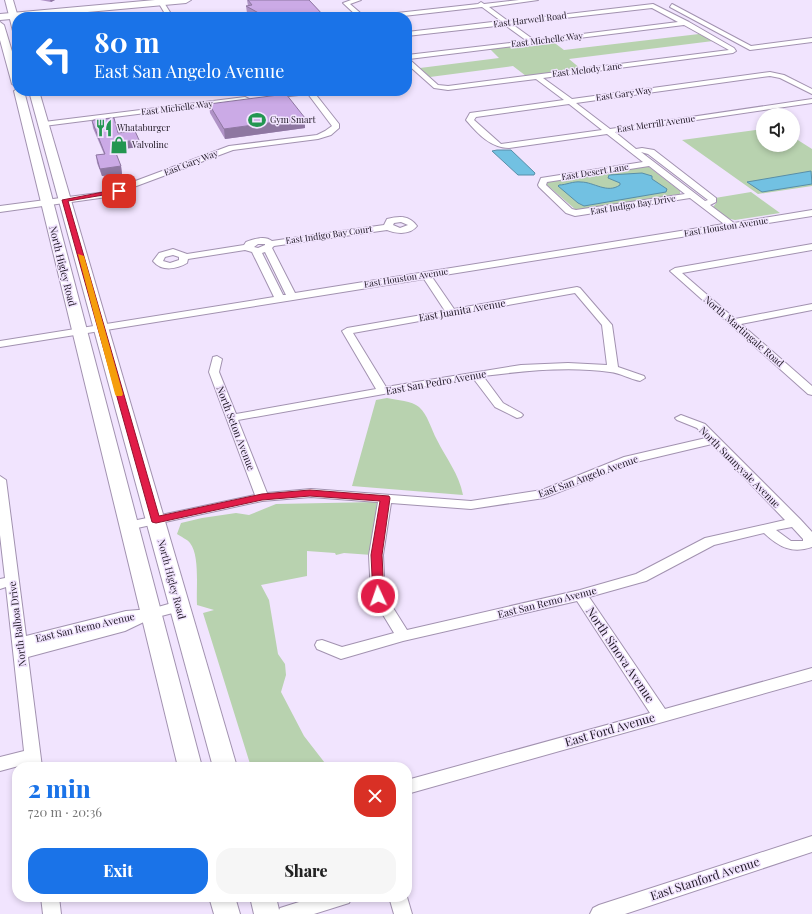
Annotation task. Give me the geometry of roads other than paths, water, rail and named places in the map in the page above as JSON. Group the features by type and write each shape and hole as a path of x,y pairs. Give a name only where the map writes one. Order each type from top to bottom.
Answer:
{"main road":[{"path":"9,0 12,14"},
{"path":"31,12 146,0"},
{"path":"35,12 186,0"},
{"path":"0,13 12,14"},
{"path":"0,17 12,14"},
{"path":"0,25 12,58"},
{"name":"North Higley Road","path":"20,96 28,126 100,327 224,762"},
{"name":"North Higley Road","path":"36,96 44,124 79,331 189,762"},
{"path":"28,126 44,124"},
{"path":"223,902 227,914"},
{"path":"264,902 268,914"}],"street":[{"path":"356,12 346,3 358,0"},
{"path":"475,0 533,42"},
{"path":"412,14 535,0"},
{"path":"160,1 167,12"},
{"path":"668,4 750,48 812,40"},
{"name":"East Harwell Road","path":"412,33 653,6 687,23"},
{"name":"East Michelle Way","path":"412,56 687,23"},
{"name":"East Melody Lane","path":"412,64 436,86 441,88 733,51 687,23"},
{"name":"East Gary Way","path":"500,146 470,120 473,115 778,75 812,92"},
{"path":"537,76 732,226"},
{"path":"266,97 273,96"},
{"name":"East Gary Way","path":"56,201 119,191 232,148 318,136 328,133 336,126 313,96"},
{"name":"East Michelle Way","path":"44,124 251,99"},
{"name":"East Merrill Avenue","path":"500,146 812,101"},
{"path":"635,151 642,150 651,152 713,200 704,204"},
{"name":"East Desert Lane","path":"575,213 569,211 542,185 544,180 650,163"},
{"name":"East Indigo Bay Drive","path":"575,213 692,195"},
{"path":"0,209 56,201"},
{"name":"East Houston Avenue","path":"0,344 279,298 811,214"},
{"name":"East Indigo Bay Court","path":"185,257 252,249 249,244 257,241 264,241 269,246 388,227"},
{"path":"269,246 292,296"},
{"name":"North Martingale Road","path":"812,247 675,271 733,322 807,382 812,392"},
{"path":"252,249 279,298"},
{"path":"426,275 451,312"},
{"name":"East Juanita Avenue","path":"383,391 347,331 577,290 607,325 613,369"},
{"path":"733,322 812,307"},
{"name":"North Seton Avenue","path":"217,359 214,372 262,497"},
{"name":"East San Pedro Avenue","path":"232,418 476,374 521,368 568,366 613,369 640,378"},
{"path":"476,374 499,405 517,415"},
{"name":"North Sunnyvale Avenue","path":"681,418 700,426 795,522"},
{"name":"East San Angelo Avenue","path":"128,526 262,497 310,493 471,505 544,494 628,460 715,440"},
{"name":"North Balboa Drive","path":"0,481 6,583 20,648 34,762"},
{"path":"385,498 376,555 378,596 403,636"},
{"path":"766,529 782,542 792,546 801,546 810,542 810,538 795,522"},
{"name":"East San Remo Avenue","path":"322,645 342,653 403,636 580,595 642,578 710,541 795,522"},
{"name":"North Sinova Avenue","path":"580,595 661,716"},
{"name":"East San Remo Avenue","path":"20,648 125,626 150,614 180,606"},
{"name":"East Ford Avenue","path":"412,786 812,674"},
{"path":"0,764 12,763"},
{"name":"East Stanford Avenue","path":"599,914 812,844"},
{"path":"51,902 52,914"},
{"path":"286,914 326,902"},
{"path":"399,902 403,914"}],"water":[{"path":"511,150 535,173 534,175 518,175 492,151"},
{"path":"811,171 812,184 762,192 747,182"},
{"path":"642,173 652,176 652,179 667,189 666,192 584,206 578,203 558,186 586,182 600,187 610,188 620,185 620,183 608,178 609,175"}],"place":[{"name":"Gym Smart","path":"257,120"},
{"name":"Whataburger","path":"104,128"},
{"name":"Valvoline","path":"119,145"}]}
